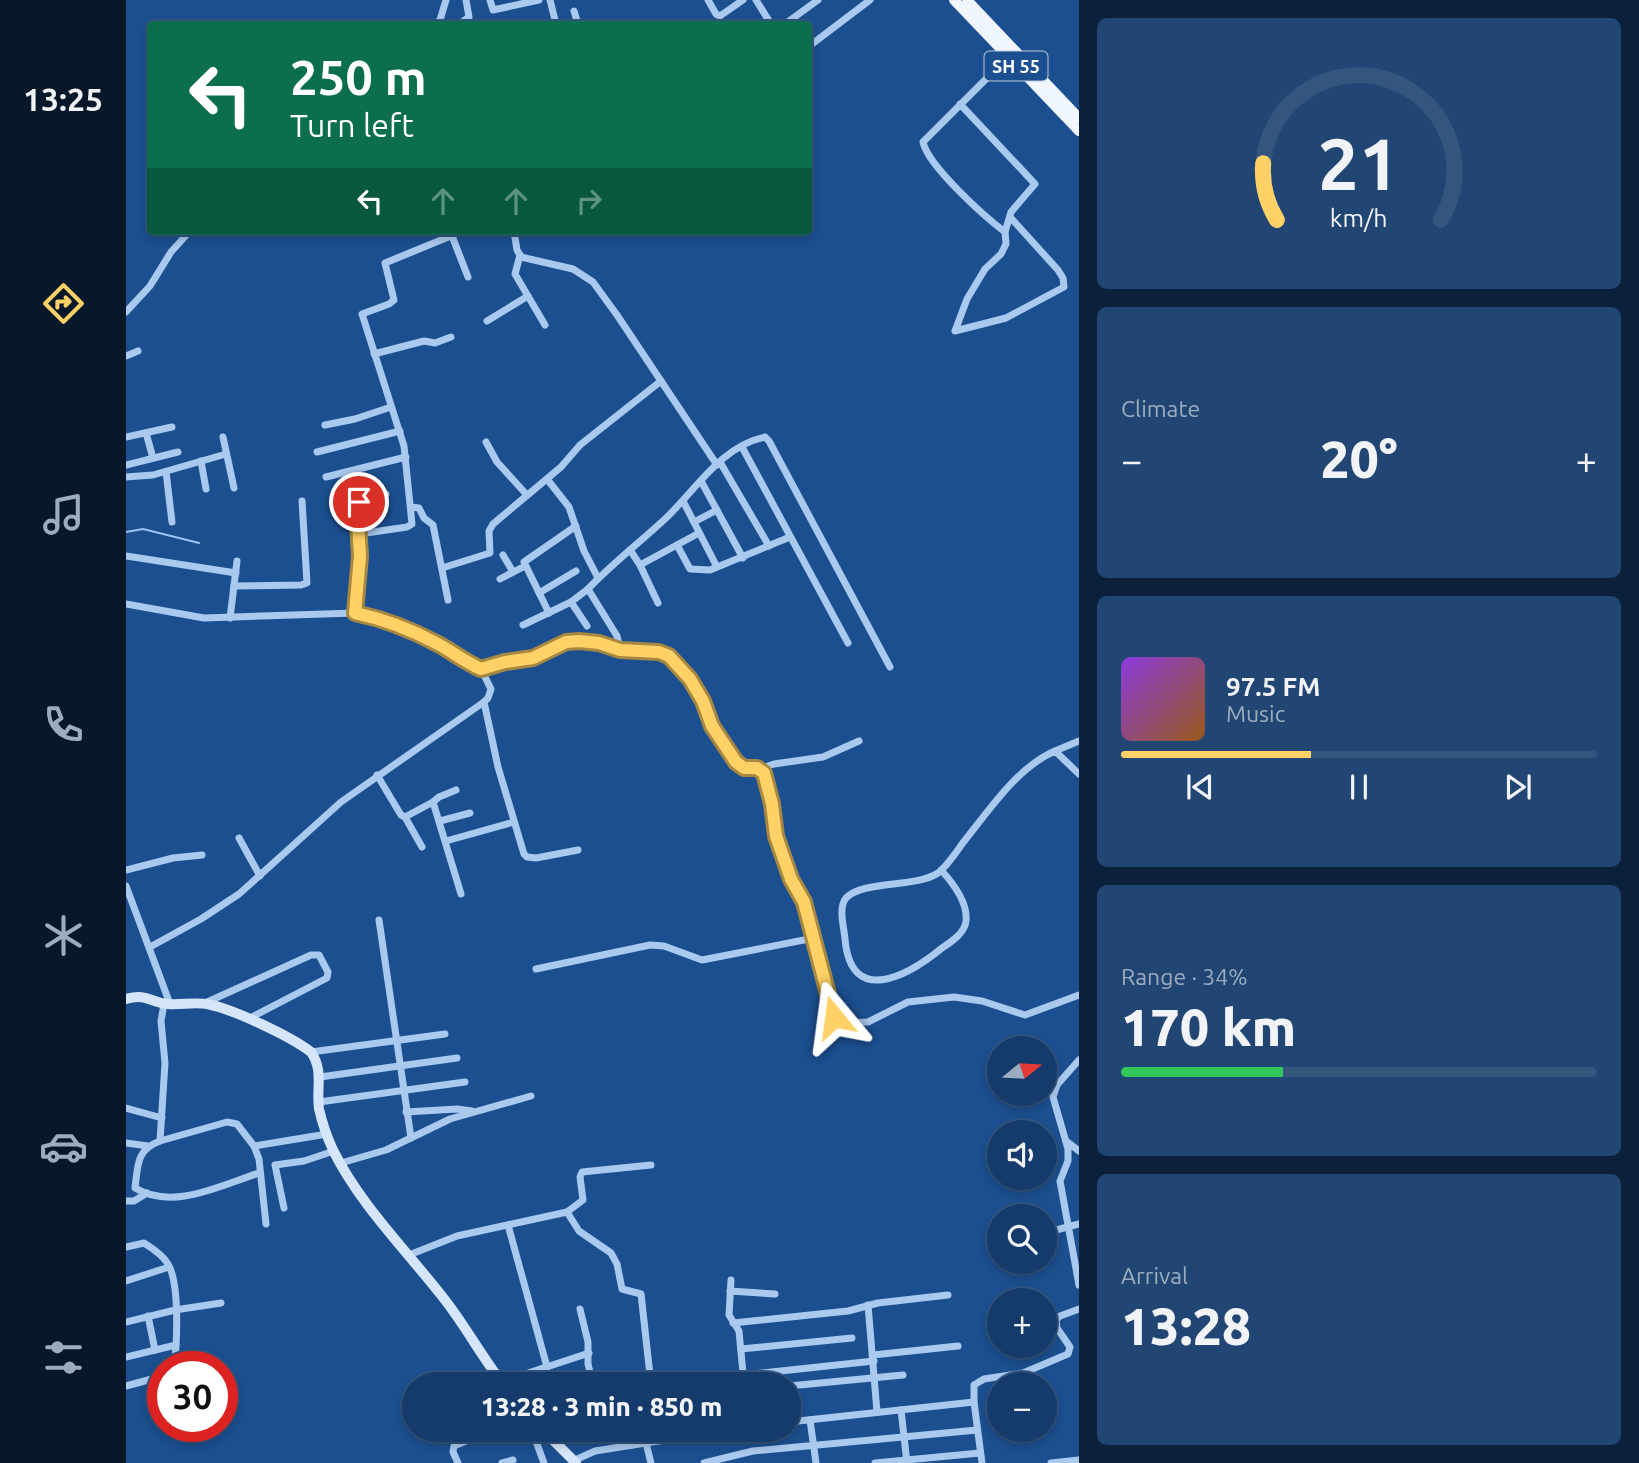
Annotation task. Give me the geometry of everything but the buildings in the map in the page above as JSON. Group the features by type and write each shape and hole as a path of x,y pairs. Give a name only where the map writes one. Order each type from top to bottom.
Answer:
{"main road":[{"name":"SH 55","path":"954,0 1011,54 1079,131"},
{"path":"967,0 1011,54 1079,118"}],"street":[{"path":"441,21 446,0"},
{"path":"463,21 469,17 466,0"},
{"path":"490,0 493,10 539,0"},
{"path":"550,0 555,21"},
{"path":"708,0 720,16 743,0"},
{"path":"756,0 769,21"},
{"path":"789,21 818,0"},
{"path":"812,44 870,0"},
{"path":"574,10 577,21"},
{"path":"1005,232 983,215 941,170 925,149 923,142 1011,54"},
{"path":"960,104 1035,184 1010,217 1005,232 1006,244 1001,254 985,269 967,299 955,331 1006,318 1064,287 1058,270 1010,217"},
{"path":"126,312 149,286 171,251 186,235"},
{"path":"515,235 520,255 573,269 593,282 719,463 769,546"},
{"path":"359,534 412,524 406,457 400,431 362,314 394,300 385,263 452,236 468,277"},
{"path":"520,255 514,271 545,325"},
{"path":"487,321 528,296"},
{"path":"374,355 424,341 435,343 451,337"},
{"path":"126,356 138,351"},
{"path":"442,568 490,554 490,527 564,464 580,445 661,381"},
{"path":"325,425 355,419 391,407"},
{"path":"126,437 172,427"},
{"path":"317,452 400,431"},
{"path":"146,433 153,458"},
{"path":"223,437 234,488"},
{"path":"523,625 571,602 588,589 719,463 763,437 769,441 890,667"},
{"path":"486,442 500,466 527,495"},
{"path":"742,447 848,643"},
{"path":"126,465 178,452"},
{"path":"126,477 146,477 226,453"},
{"path":"326,477 406,457"},
{"path":"201,461 206,489"},
{"path":"166,472 172,523"},
{"path":"547,479 567,505 583,551 598,578"},
{"path":"701,481 743,558"},
{"path":"355,613 359,560 358,504 386,494"},
{"path":"683,500 717,567"},
{"path":"234,586 304,585 307,581 302,501"},
{"path":"411,507 419,508 424,518 433,524 448,600"},
{"path":"694,522 717,510"},
{"path":"549,613 524,562 576,526"},
{"path":"640,565 699,533"},
{"path":"677,545 692,570 709,570 790,537"},
{"path":"630,550 658,603"},
{"path":"503,555 513,572"},
{"path":"126,556 236,573"},
{"path":"230,618 237,561"},
{"path":"500,579 525,566"},
{"path":"539,593 576,571"},
{"path":"588,589 619,645"},
{"path":"571,602 587,626"},
{"path":"126,604 204,618 355,613 382,619 439,644 465,662 481,669 491,689 484,702 377,775 324,817 225,904 150,947"},
{"path":"481,669 533,658 566,642 619,645 659,652 669,656 690,679 703,701 712,726 736,762 747,769 823,757 859,741"},
{"path":"484,702 495,757 527,857 536,858 578,850"},
{"path":"941,870 959,894 966,915 963,930 923,964 906,973 891,979 873,981 859,975 849,961 846,950 842,908 847,897 859,891 921,880 941,870 1032,763 1079,741"},
{"path":"1055,751 1079,774"},
{"path":"758,768 764,773 782,853 791,879 804,902 834,1017 843,1023 868,1022 908,1002 954,997 982,1001 1025,1015 1079,995"},
{"path":"377,775 422,847"},
{"path":"405,817 456,790"},
{"path":"433,802 461,894"},
{"path":"440,821 470,813"},
{"path":"446,841 514,822"},
{"path":"239,838 260,876"},
{"path":"126,870 173,858 202,855"},
{"path":"126,886 150,947 167,1004 162,1021 165,1063 160,1141"},
{"path":"379,920 411,1138"},
{"path":"536,969 650,945 664,946 702,960 814,937"},
{"path":"203,1004 311,955 319,955 328,972 327,978 247,1019"},
{"path":"126,999 151,998 167,1004 203,1004 247,1019 312,1052 317,1060 320,1077 319,1102 334,1151 468,1331 495,1372"},
{"path":"312,1052 445,1034"},
{"path":"320,1077 457,1058"},
{"path":"1079,1060 1063,1075 1054,1092 1054,1105 1069,1157 1060,1181 1079,1285"},
{"path":"319,1102 465,1082"},
{"path":"341,1163 386,1150 440,1123 531,1096"},
{"path":"126,1108 162,1118"},
{"path":"406,1112 457,1109 473,1112"},
{"path":"259,1173 189,1197 147,1193 135,1188 138,1162 148,1146 232,1122 237,1124 254,1146 259,1159 266,1224"},
{"path":"254,1146 327,1134"},
{"path":"1065,1140 1079,1151"},
{"path":"126,1143 148,1146"},
{"path":"284,1208 275,1165 304,1161 334,1151"},
{"path":"409,1255 457,1236 567,1212 583,1200 580,1177 582,1172 651,1165"},
{"path":"126,1201 134,1201 147,1193"},
{"path":"567,1212 579,1231 611,1253 617,1264 622,1289 641,1294 650,1372"},
{"path":"1057,1230 1079,1224"},
{"path":"508,1225 547,1367"},
{"path":"126,1247 144,1243 160,1255 169,1267 175,1289 175,1351"},
{"path":"126,1281 169,1267"},
{"path":"731,1280 729,1315 739,1331 743,1372"},
{"path":"730,1291 775,1294"},
{"path":"733,1323 848,1311 948,1295"},
{"path":"126,1322 175,1310 221,1303"},
{"path":"868,1306 877,1412"},
{"path":"580,1308 588,1342 590,1372"},
{"path":"982,1463 974,1385 980,1380 1008,1377 1035,1369 1068,1353 1070,1347 1056,1323 1057,1318 1079,1309"},
{"path":"148,1316 155,1350"},
{"path":"741,1349 852,1338"},
{"path":"126,1357 176,1345"},
{"path":"766,1372 958,1346"},
{"path":"533,1372 589,1353"},
{"path":"801,1385 903,1375"},
{"path":"126,1386 147,1380"},
{"path":"801,1421 974,1402"},
{"path":"901,1410 906,1462"},
{"path":"810,1420 816,1463"},
{"path":"704,1463 752,1451 977,1430"},
{"path":"457,1463 453,1452 456,1444 461,1442"},
{"path":"538,1442 544,1463"},
{"path":"555,1442 575,1462 595,1451 652,1442"},
{"path":"646,1443 651,1463"},
{"path":"874,1463 980,1454"},
{"path":"502,1463 513,1460"},
{"path":"1051,1463 1079,1460"}],"waterway":[{"path":"126,532 143,529 199,543"}],"route":[{"path":"359,502 360,556 355,613 382,619 439,644 465,662 481,669 533,658 566,642 579,641 599,643 620,650 659,652 669,656 690,679 703,701 712,726 736,762 744,768 757,768 764,773 776,836 791,879 804,902 834,1017"}]}
